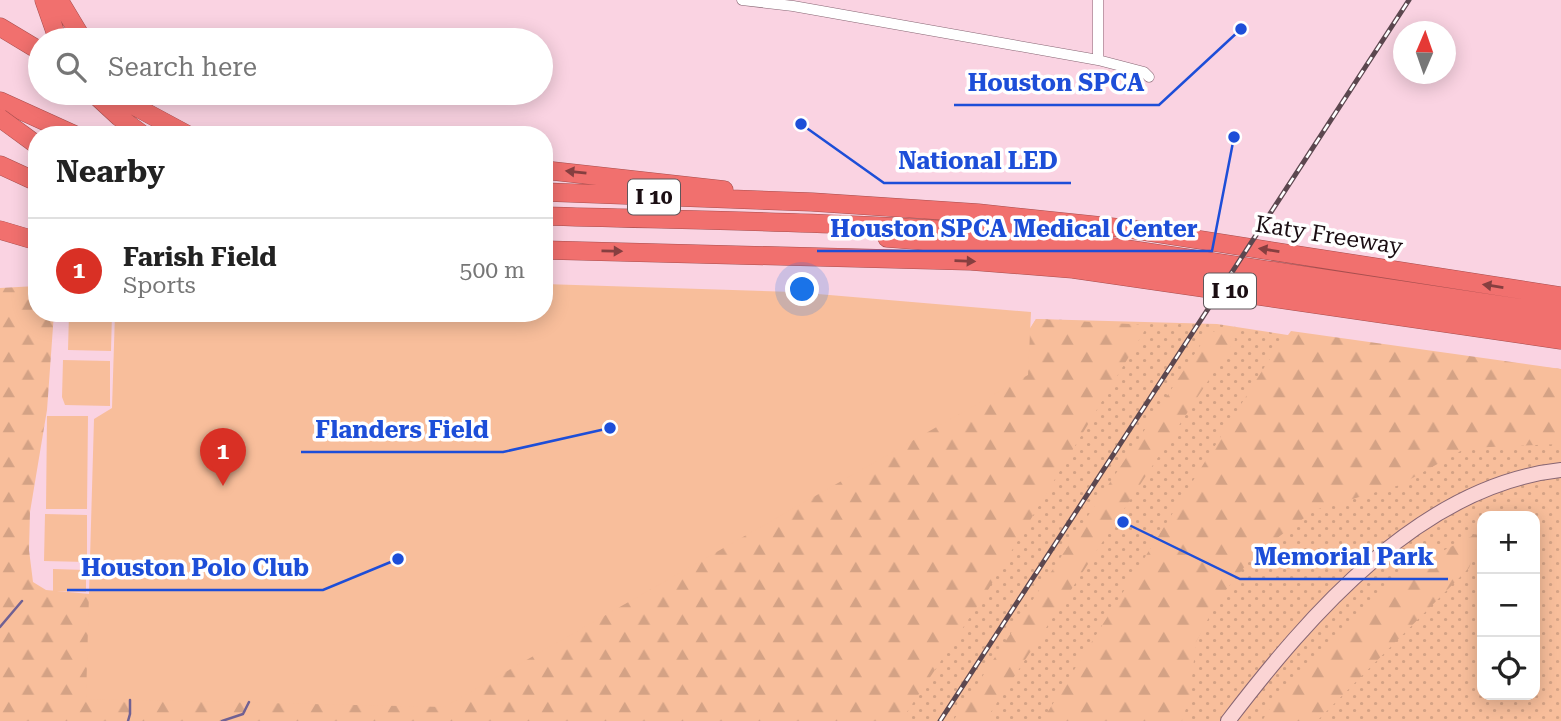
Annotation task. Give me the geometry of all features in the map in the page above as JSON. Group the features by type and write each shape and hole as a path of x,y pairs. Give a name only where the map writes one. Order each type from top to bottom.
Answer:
{"highway":[{"path":"44,0 54,28"},
{"path":"59,0 76,28"},
{"path":"0,27 28,44"},
{"path":"0,101 55,126"},
{"path":"106,105 131,126"},
{"path":"133,105 172,126"},
{"path":"144,105 156,117"},
{"path":"0,119 28,133"},
{"path":"0,119 28,139"},
{"path":"0,128 28,146"},
{"path":"0,165 28,179"},
{"path":"553,171 716,188 764,201"},
{"name":"Katy Freeway","path":"553,192 978,213 1130,229 1561,296"},
{"path":"553,216 983,231 1054,238 1561,314"},
{"path":"553,226 878,237 1056,253 1146,264 1561,327"},
{"path":"0,230 28,239"},
{"path":"0,239 28,245"},
{"name":"I 10","path":"553,250 1035,265 1132,276 1561,340"}],"street":[{"path":"742,0 793,6 1098,60 1144,72 1149,77"},
{"path":"1098,0 1098,60"},
{"path":"1228,721 1275,663 1336,597 1417,526 1452,505 1481,492 1527,476 1561,470"}],"green space":[{"path":"553,284 794,292 1031,312 1028,375 444,707 86,699 94,419 112,408 115,322 553,322"},
{"path":"28,286 28,322 53,322 47,410 30,512 29,550 33,582 46,590 112,596 1004,370 1036,319 1148,325 988,590 901,721 0,721 0,288"},
{"path":"1036,319 1217,324 1390,351 1561,369 1561,721 0,721 1004,370"},
{"path":"69,322 112,322 111,351 68,350"},
{"path":"1219,329 1233,331 1235,340 985,721 953,721 1207,335"},
{"path":"1291,331 1561,369 1561,444 1466,448 1400,485 1315,510 1254,555 1218,600 1196,642 1190,696 1182,721 1042,721 1267,363"},
{"path":"63,360 110,361 110,406 65,405 62,397"},
{"path":"47,416 88,416 87,509 46,509"},
{"path":"45,514 87,515 87,562 44,561"},
{"path":"1477,534 1477,545 1469,568 1317,721 1262,721 1276,699 1405,570"},
{"path":"53,569 86,570 86,592 53,591"}],"waterway":[{"path":"0,627 22,601"},
{"path":"128,721 130,700"},
{"path":"222,721 243,714 249,702"}],"railway":[{"path":"940,721 1409,0"}],"place":[{"name":"Houston SPCA","path":"1241,29"},
{"name":"National LED","path":"801,124"},
{"name":"Houston SPCA Medical Center","path":"1234,137"},
{"name":"Flanders Field","path":"610,428"},
{"name":"Farish Field","path":"223,486"},
{"name":"Memorial Park","path":"1123,522"},
{"name":"Houston Polo Club","path":"398,559"}]}
